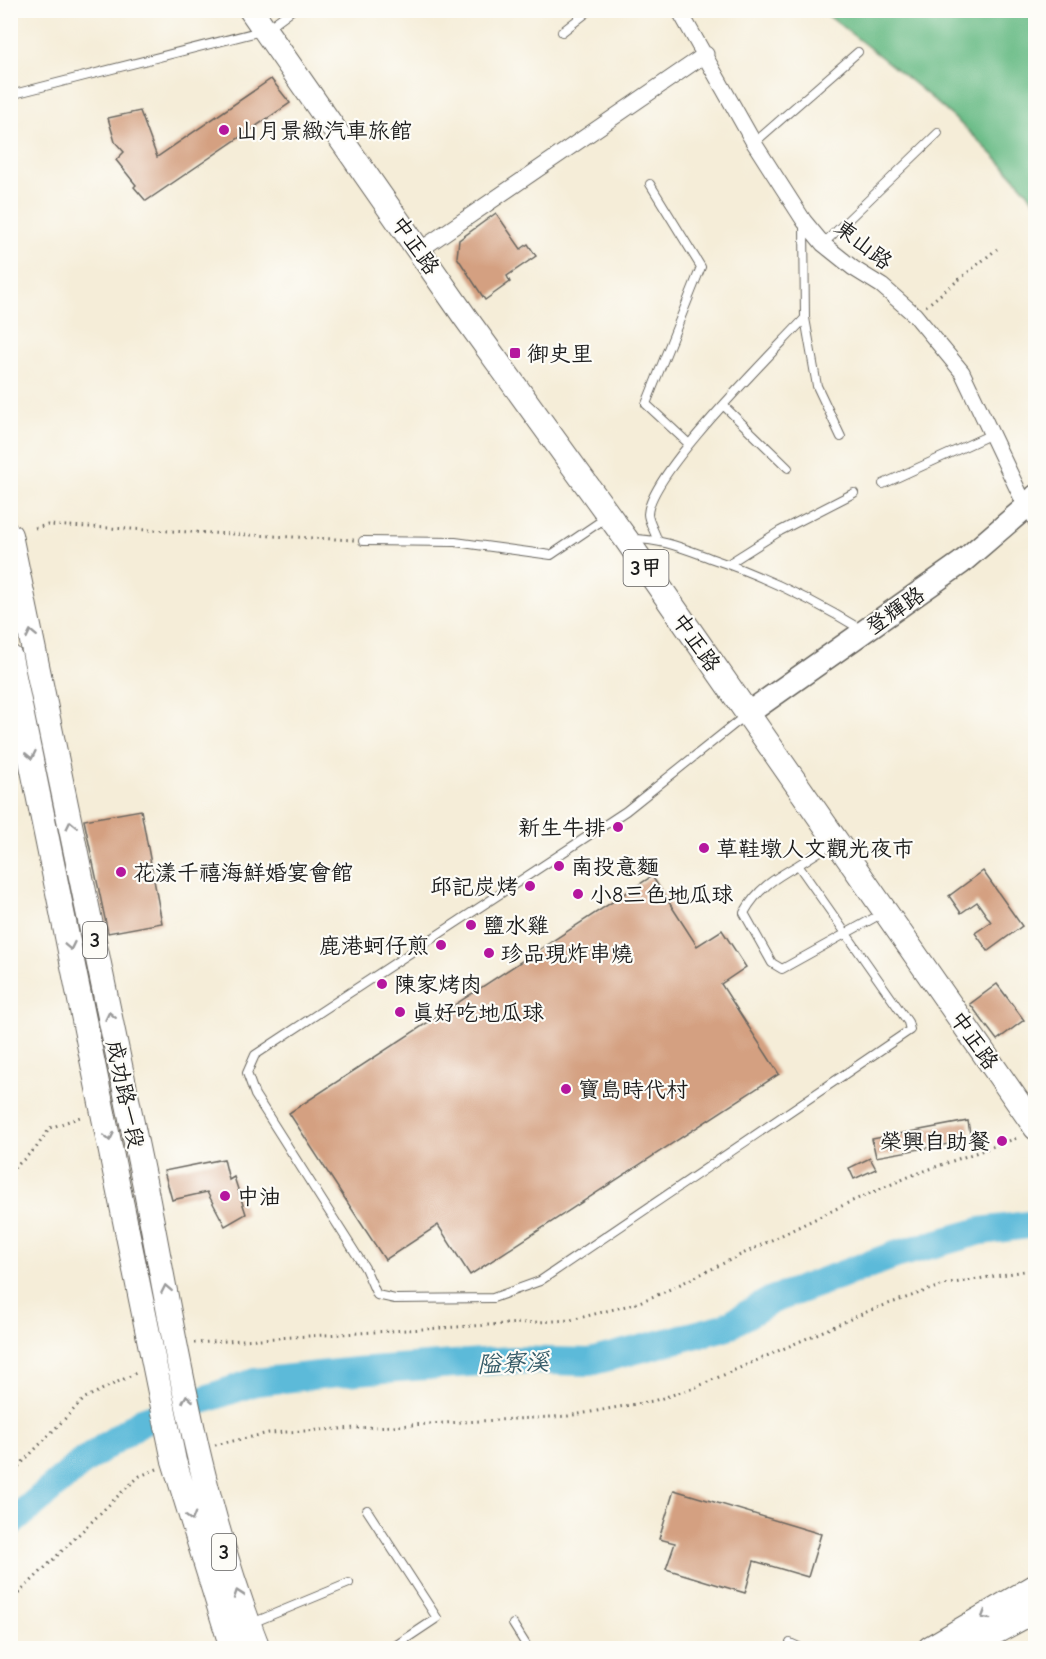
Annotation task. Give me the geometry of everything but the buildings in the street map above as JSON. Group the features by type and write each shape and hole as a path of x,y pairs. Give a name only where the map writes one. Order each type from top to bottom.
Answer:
{"main road":[{"name":"中正路","path":"258,20 626,539 885,911 1032,1131"},
{"name":"成功路一段","path":"10,535 177,1346 185,1457 204,1563 232,1648"},
{"name":"成功路一段","path":"10,657 155,1365 185,1457 258,1648"},
{"path":"930,1648 1035,1586"},
{"path":"966,1648 1035,1610"}],"street":[{"name":"東山路","path":"679,10 706,54 754,143 804,220 823,244 853,268 882,286 915,315 962,372 992,434 1031,502"},
{"path":"420,250 706,54"},
{"name":"登輝路","path":"747,714 961,563 1031,502"}],"lane":[{"path":"10,95 292,10"},
{"path":"562,32 590,10"},
{"path":"754,143 858,52"},
{"path":"823,244 938,133"},
{"path":"650,184 701,267 646,404 689,444"},
{"path":"804,220 805,318 817,386 841,437"},
{"path":"657,540 648,515 654,492 689,444 805,318"},
{"path":"724,406 788,468"},
{"path":"883,484 992,434"},
{"path":"728,564 780,531 854,493"},
{"path":"1031,502 1035,530"},
{"path":"363,541 455,542 551,555 609,516"},
{"path":"626,539 657,540 747,569 817,603 865,632"},
{"path":"747,714 626,811 255,1055 247,1073 255,1095 365,1268 377,1295 395,1299 493,1298 540,1281 910,1030 908,1022 798,865"},
{"path":"836,841 771,880 753,897 744,913 772,963 782,969 885,911"},
{"path":"367,1510 437,1618 392,1648"},
{"path":"248,1625 349,1583"},
{"path":"513,1624 528,1648"},
{"path":"790,1643 801,1648"}],"path":[{"path":"915,315 997,249"},
{"path":"35,528 48,525 363,541"},
{"path":"10,1172 36,1148 50,1128 104,1109"},
{"path":"177,1346 301,1335 571,1320 634,1304 662,1293 850,1202 913,1175 1032,1131"},
{"path":"10,1602 132,1482 140,1476 221,1443 269,1433 568,1416 653,1401 694,1388 871,1310 943,1285 1035,1269"},
{"path":"10,1475 85,1398 110,1383 155,1365"}],"green space":[{"path":"822,11 1035,11 1035,201 987,148 961,124"}],"waterway":[{"name":"隘寮溪","path":"10,1524 80,1464 142,1421 255,1382 356,1371 510,1360 590,1362 725,1327 772,1300 895,1255 981,1231 1036,1224"}],"place":[{"name":"山月景緻汽車旅館","path":"224,130"},
{"name":"御史里","path":"515,353"},
{"name":"新生牛排","path":"618,827"},
{"name":"草鞋墩人文觀光夜市","path":"704,848"},
{"name":"南投意麵","path":"559,866"},
{"name":"花漾千禧海鮮婚宴會館","path":"121,872"},
{"name":"邱記炭烤","path":"530,886"},
{"name":"小8三色地瓜球","path":"578,894"},
{"name":"鹽水雞","path":"471,925"},
{"name":"鹿港蚵仔煎","path":"441,945"},
{"name":"珍品現炸串燒","path":"489,953"},
{"name":"陳家烤肉","path":"382,984"},
{"name":"真好吃地瓜球","path":"400,1012"},
{"name":"寶島時代村","path":"566,1089"},
{"name":"榮興自助餐","path":"1002,1141"},
{"name":"中油","path":"225,1196"}]}
